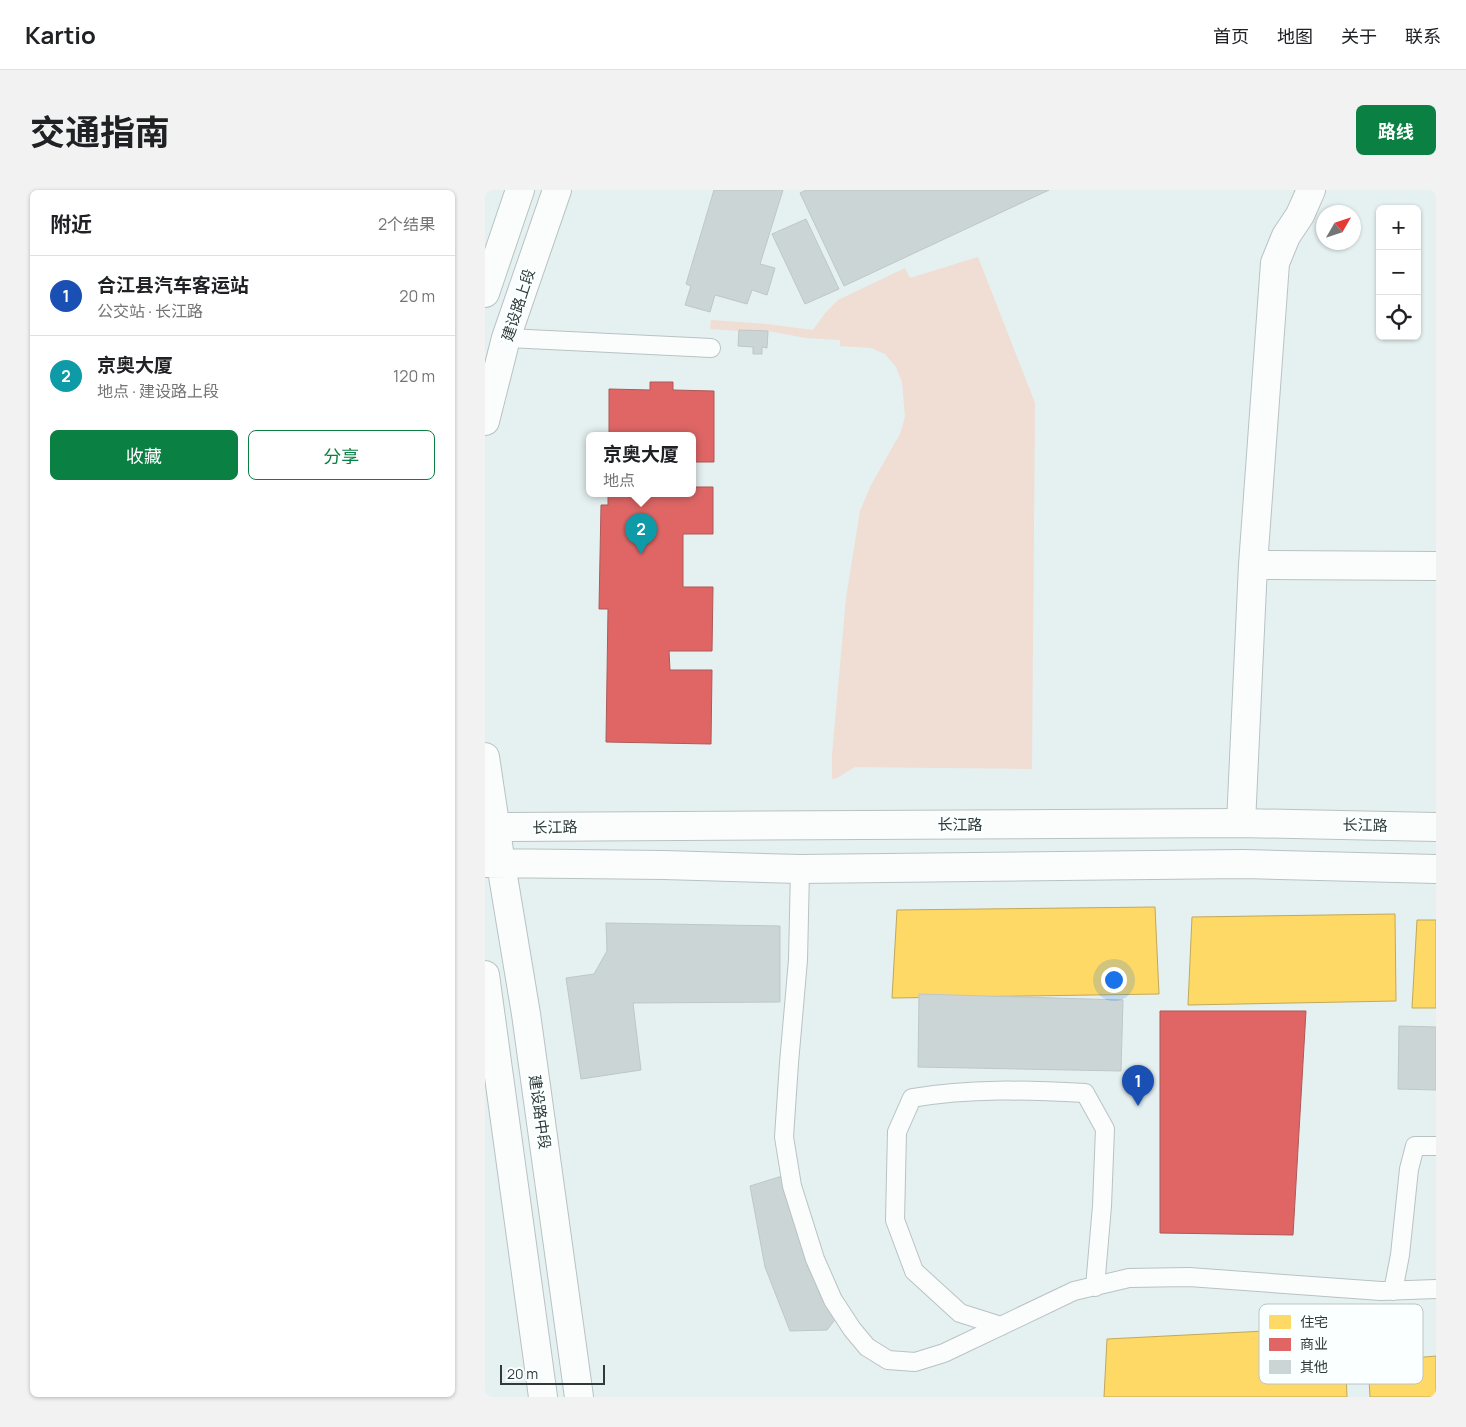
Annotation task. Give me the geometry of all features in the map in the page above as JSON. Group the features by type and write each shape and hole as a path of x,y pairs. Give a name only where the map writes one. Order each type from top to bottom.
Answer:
{"main road":[{"path":"485,292 520,190"},
{"name":"建设路上段","path":"485,421 507,338 557,190"},
{"path":"1241,823 1253,565 1275,262 1311,190"},
{"path":"1253,565 1436,566"},
{"path":"485,757 491,826"},
{"name":"长江路","path":"491,826 1241,823 1436,827"},
{"name":"建设路中段","path":"491,826 493,864 527,1014 579,1397"},
{"path":"493,864 664,865 800,869 1243,864 1436,869"},
{"path":"485,975 543,1397"}],"lane":[{"path":"507,338 711,348"},
{"path":"800,869 798,960 784,1137 792,1186 815,1258 833,1300 852,1330 867,1347 888,1360 915,1362 944,1353 1074,1292 1129,1278 1189,1277 1372,1290 1436,1289"},
{"path":"1001,1326 960,1313 914,1271 895,1220 897,1132 912,1098 942,1092 1018,1090 1085,1094 1105,1129 1102,1206 1095,1287"},
{"path":"1393,1290 1400,1255 1409,1169 1415,1146 1436,1146"}],"shaded area":[{"path":"978,257 1035,403 1032,769 855,767 832,779 832,755 846,598 860,511 871,485 900,434 905,417 902,382 896,367 885,354 871,348 840,346 840,340 806,338 768,331 710,329 711,320 813,330 826,312 838,300 905,268 910,278"}],"building: 住宅":[{"path":"1155,907 1159,994 892,998 897,910"},
{"path":"1395,914 1396,1001 1188,1005 1192,917"},
{"path":"1417,920 1436,920 1436,1008 1412,1008"},
{"path":"1259,1331 1259,1384 1346,1384 1347,1397 1104,1397 1107,1339"},
{"path":"1436,1356 1436,1397 1370,1397 1369,1384 1423,1384 1423,1357"}],"building: 商业":[{"path":"650,382 673,382 673,390 714,391 714,462 696,462 696,432 609,432 609,389 650,390"},
{"path":"696,487 713,487 713,534 683,534 683,587 713,587 712,651 669,651 670,670 712,670 711,744 606,742 608,609 599,609 601,505 608,505 608,497 696,497"},
{"path":"1160,1011 1306,1011 1293,1235 1160,1233"}],"building: 其他":[{"path":"714,190 783,190 760,264 775,268 767,295 752,290 747,304 715,295 710,312 685,305 691,286 686,284"},
{"path":"806,190 1049,190 844,286 800,193"},
{"path":"806,219 839,289 805,304 772,234"},
{"path":"739,330 768,331 767,348 762,347 762,354 753,354 753,347 738,346"},
{"path":"606,923 780,926 780,1002 633,1003 641,1070 581,1079 566,978 594,974 607,951"},
{"path":"919,994 1123,1000 1121,1071 918,1067"},
{"path":"1399,1026 1436,1027 1436,1090 1398,1089"},
{"path":"786,1176 837,1317 827,1330 790,1331 765,1267 750,1186"}],"place":[{"name":"京奥大厦","path":"641,554"},
{"name":"合江县汽车客运站","path":"1138,1106"}]}
